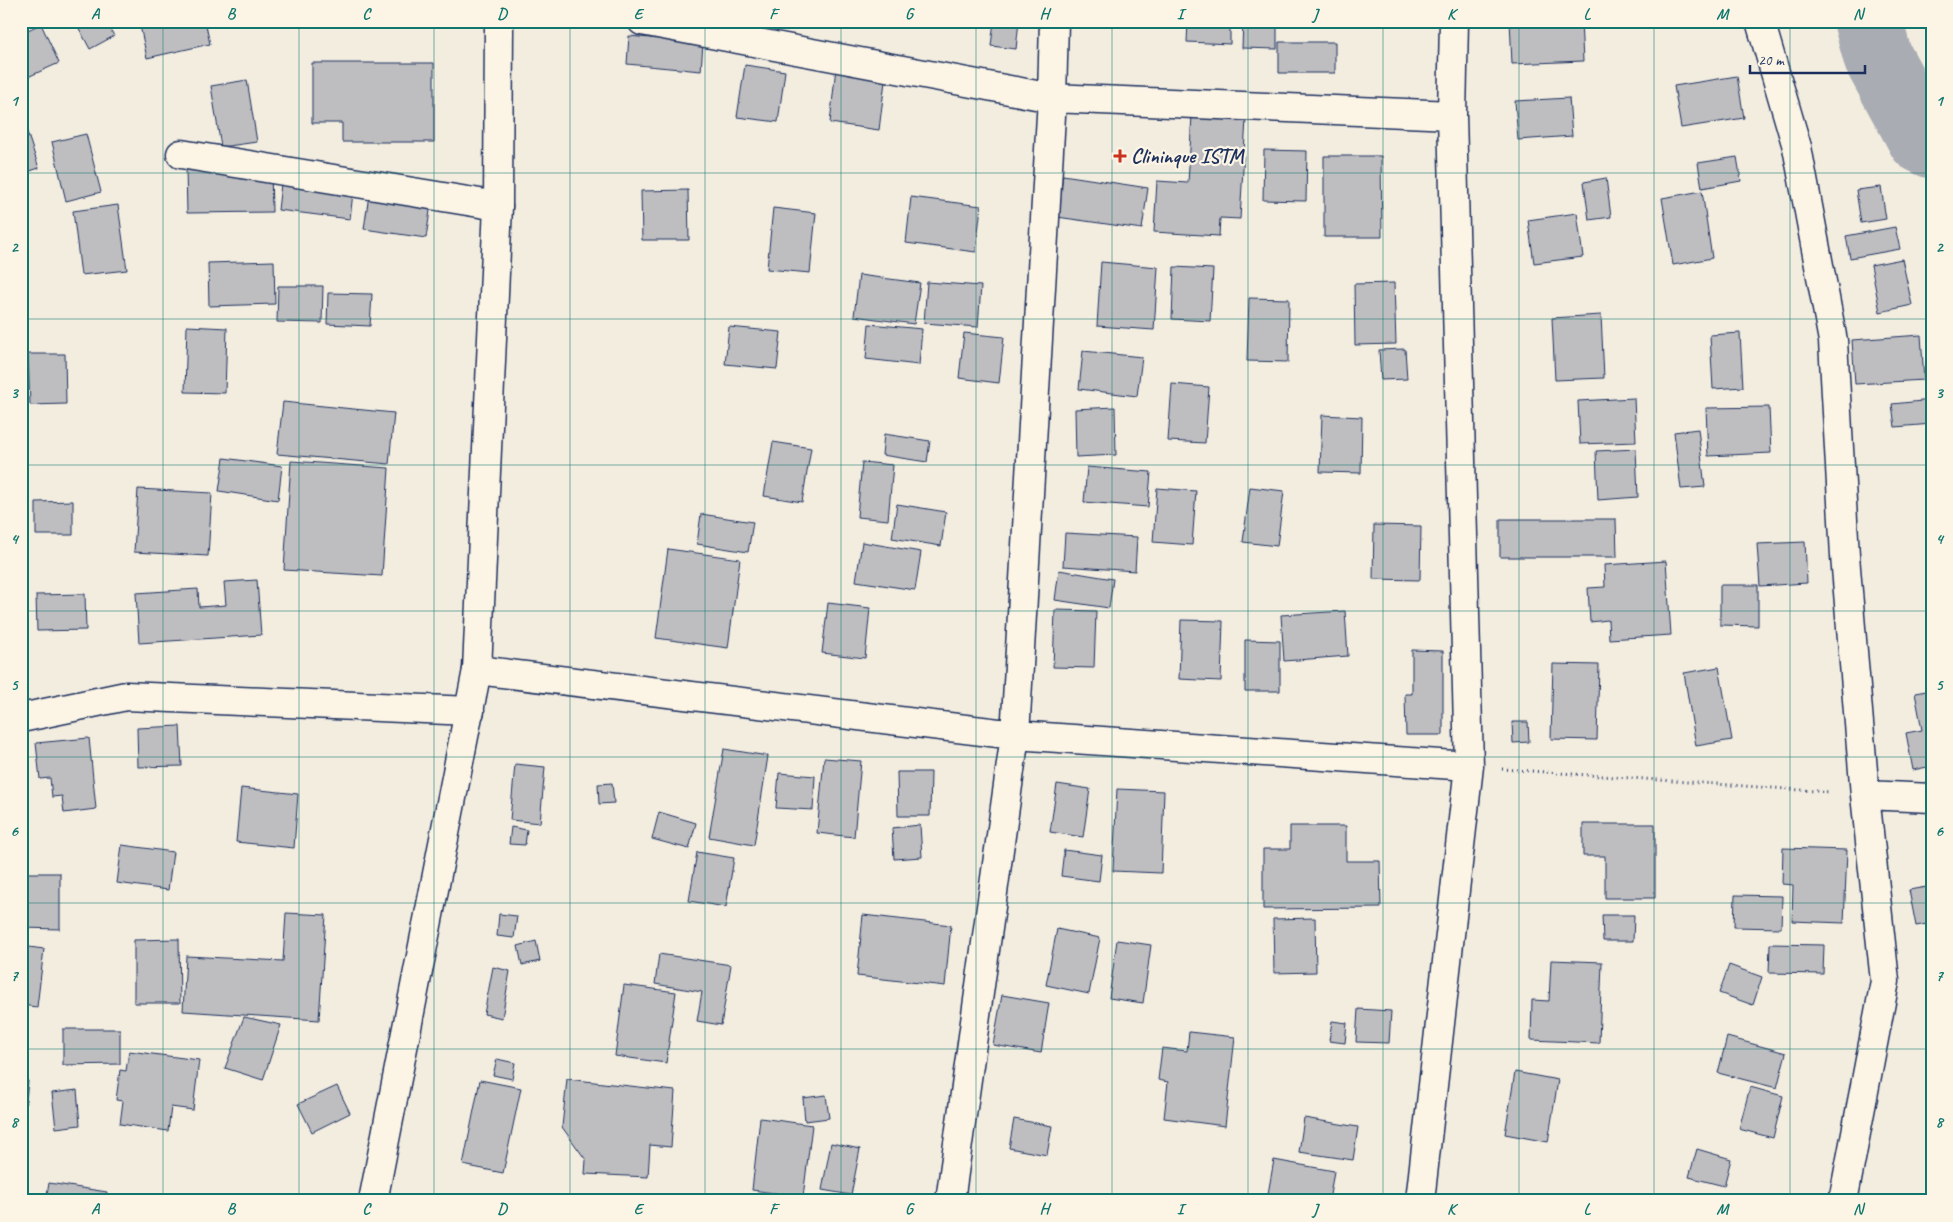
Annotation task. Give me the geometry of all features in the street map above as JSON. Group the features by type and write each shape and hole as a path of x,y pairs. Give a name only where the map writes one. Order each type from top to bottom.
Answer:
{"street":[{"path":"373,1201 470,711 476,670 498,206 499,21"},
{"path":"642,21 1052,98 1452,115"},
{"path":"950,1201 1015,735 1052,98 1054,21"},
{"path":"1420,1201 1469,766 1452,115 1454,21"},
{"path":"1760,21 1797,147 1833,341 1845,556 1865,794 1885,982 1843,1201"},
{"path":"181,154 498,206"},
{"path":"476,670 1015,735 1469,766"},
{"path":"21,718 126,696 470,711"},
{"path":"1865,794 1932,798"}],"path":[{"path":"1469,766 1865,794"}],"building":[{"path":"75,21 106,21 114,36 90,49"},
{"path":"139,21 205,21 210,44 147,58"},
{"path":"948,21 982,21 981,25"},
{"path":"994,21 1019,21 1016,49 991,46"},
{"path":"1188,21 1230,21 1230,44 1187,42"},
{"path":"1243,21 1277,21 1277,49 1242,48"},
{"path":"1510,21 1581,21 1583,61 1512,64"},
{"path":"41,24 59,63 21,80 21,33"},
{"path":"629,36 703,43 701,71 627,64"},
{"path":"1279,42 1335,42 1335,73 1279,73"},
{"path":"312,63 434,63 434,142 342,142 342,123 312,123"},
{"path":"745,65 785,71 778,122 737,117"},
{"path":"836,67 886,73 879,130 830,123"},
{"path":"1737,76 1744,118 1681,128 1674,86"},
{"path":"247,80 257,142 221,147 211,86"},
{"path":"1569,98 1572,136 1518,140 1515,101"},
{"path":"1192,115 1246,119 1240,219 1220,218 1219,236 1154,232 1157,181 1188,183"},
{"path":"21,123 24,123 39,168 21,174"},
{"path":"86,134 101,192 66,201 52,142"},
{"path":"1264,150 1307,151 1306,201 1263,200"},
{"path":"1324,156 1381,156 1382,237 1324,237"},
{"path":"1737,157 1741,181 1702,188 1698,163"},
{"path":"186,169 271,169 272,212 187,213"},
{"path":"282,175 354,184 350,219 278,210"},
{"path":"1063,175 1148,188 1142,229 1057,217"},
{"path":"1606,178 1611,217 1589,220 1584,182"},
{"path":"1881,187 1886,219 1861,223 1856,190"},
{"path":"370,188 432,197 426,238 364,229"},
{"path":"688,190 689,240 642,240 641,191"},
{"path":"1702,191 1712,258 1673,265 1662,198"},
{"path":"911,197 981,206 976,252 906,243"},
{"path":"118,205 127,270 81,275 73,211"},
{"path":"773,208 816,213 810,273 767,269"},
{"path":"1577,213 1583,257 1534,263 1528,220"},
{"path":"1895,227 1900,249 1850,258 1846,236"},
{"path":"1902,259 1912,305 1880,312 1871,265"},
{"path":"274,261 275,304 209,306 208,263"},
{"path":"1101,262 1158,267 1154,330 1097,326"},
{"path":"1174,267 1213,269 1210,321 1172,319"},
{"path":"859,275 920,283 914,324 854,316"},
{"path":"927,282 981,286 978,327 924,323"},
{"path":"1394,283 1396,344 1355,345 1354,284"},
{"path":"278,286 323,286 322,323 277,322"},
{"path":"328,293 372,294 370,326 327,324"},
{"path":"1249,298 1289,299 1288,362 1247,361"},
{"path":"1601,315 1604,378 1555,380 1552,318"},
{"path":"869,324 922,329 919,365 866,359"},
{"path":"187,326 227,328 225,393 185,392"},
{"path":"729,327 781,332 777,369 725,364"},
{"path":"964,333 1004,337 999,383 959,378"},
{"path":"1740,333 1743,387 1713,389 1710,335"},
{"path":"1921,335 1924,380 1855,384 1852,340"},
{"path":"1405,349 1407,379 1381,380 1379,350"},
{"path":"1083,351 1142,357 1137,396 1079,389"},
{"path":"28,354 65,354 66,404 30,405"},
{"path":"1172,384 1209,387 1205,443 1168,441"},
{"path":"1634,398 1636,442 1580,444 1578,401"},
{"path":"1932,400 1932,424 1895,427 1892,404"},
{"path":"283,402 394,413 389,464 277,454"},
{"path":"1115,407 1116,455 1076,457 1075,409"},
{"path":"1769,407 1771,453 1708,456 1706,408"},
{"path":"1322,415 1362,417 1361,473 1320,472"},
{"path":"1698,429 1705,487 1681,489 1674,432"},
{"path":"884,434 930,441 927,462 882,455"},
{"path":"773,442 811,448 802,502 764,496"},
{"path":"1636,449 1638,497 1598,500 1596,451"},
{"path":"224,458 282,466 278,500 219,491"},
{"path":"291,461 389,468 382,576 284,570"},
{"path":"862,462 893,465 888,520 857,517"},
{"path":"1087,467 1151,472 1148,507 1084,502"},
{"path":"1250,487 1284,491 1277,546 1243,542"},
{"path":"1157,488 1196,491 1192,545 1153,542"},
{"path":"138,489 212,493 208,556 134,552"},
{"path":"73,501 73,535 36,535 36,502"},
{"path":"897,504 946,512 941,546 892,538"},
{"path":"701,514 753,522 748,552 697,544"},
{"path":"1500,519 1616,519 1617,557 1500,557"},
{"path":"1374,525 1421,526 1420,580 1373,579"},
{"path":"1065,533 1137,537 1135,571 1063,566"},
{"path":"862,542 921,552 915,590 856,581"},
{"path":"1805,542 1807,583 1760,586 1757,544"},
{"path":"668,549 740,559 728,648 656,638"},
{"path":"1666,561 1671,635 1609,639 1608,620 1590,622 1588,588 1605,587 1604,565"},
{"path":"1059,570 1113,579 1109,608 1055,600"},
{"path":"257,580 261,635 139,643 136,593 198,589 199,607 226,605 224,582"},
{"path":"1720,585 1758,585 1758,626 1720,625"},
{"path":"85,594 86,630 37,631 36,595"},
{"path":"828,603 870,608 865,658 822,653"},
{"path":"1055,610 1096,611 1094,668 1053,667"},
{"path":"1345,611 1348,656 1284,661 1281,615"},
{"path":"1181,620 1223,621 1221,681 1179,679"},
{"path":"1245,640 1280,641 1280,691 1245,691"},
{"path":"1412,650 1443,651 1443,735 1406,735 1405,694 1412,694"},
{"path":"1553,664 1599,665 1597,740 1551,739"},
{"path":"1719,667 1732,740 1696,746 1684,673"},
{"path":"1932,690 1932,766 1913,770 1906,733 1922,730 1915,693"},
{"path":"1512,722 1528,722 1529,742 1513,743"},
{"path":"180,726 182,766 138,767 137,728"},
{"path":"89,738 96,809 64,813 62,796 52,797 50,778 40,779 36,743"},
{"path":"724,749 768,756 754,845 709,837"},
{"path":"824,758 861,761 854,837 817,833"},
{"path":"515,764 545,767 540,823 510,820"},
{"path":"897,772 931,772 930,816 898,816"},
{"path":"779,773 815,776 813,810 776,808"},
{"path":"612,783 614,803 599,804 598,784"},
{"path":"1057,784 1090,789 1083,837 1050,832"},
{"path":"241,788 298,794 294,848 236,842"},
{"path":"1117,789 1164,791 1161,873 1113,871"},
{"path":"659,812 696,823 689,849 652,839"},
{"path":"1583,824 1655,824 1655,898 1605,898 1605,856 1583,856"},
{"path":"920,825 922,857 894,859 892,828"},
{"path":"1290,826 1346,826 1346,861 1380,861 1381,908 1263,909 1263,849 1290,849"},
{"path":"511,827 527,830 525,845 509,844"},
{"path":"122,845 173,852 168,890 117,883"},
{"path":"1783,848 1847,850 1844,923 1792,921 1793,885 1782,884"},
{"path":"1064,850 1102,855 1099,881 1061,876"},
{"path":"697,852 734,858 726,907 689,901"},
{"path":"21,873 60,873 60,929 21,928"},
{"path":"1932,886 1932,923 1916,926 1909,890"},
{"path":"1735,895 1782,896 1781,928 1734,927"},
{"path":"286,913 326,915 319,1020 183,1011 186,956 283,961"},
{"path":"499,914 517,916 514,938 497,936"},
{"path":"863,915 951,925 945,986 857,976"},
{"path":"1602,915 1634,915 1633,941 1603,941"},
{"path":"1315,918 1316,972 1274,973 1273,919"},
{"path":"1057,929 1100,938 1089,994 1046,985"},
{"path":"179,939 180,1003 134,1003 134,940"},
{"path":"1117,940 1151,945 1143,1003 1109,998"},
{"path":"536,941 540,961 522,965 518,946"},
{"path":"1770,944 1824,945 1823,974 1769,973"},
{"path":"21,946 44,949 37,1007 21,1005"},
{"path":"659,954 731,965 721,1025 697,1021 702,992 655,984"},
{"path":"1551,960 1602,962 1599,1043 1531,1040 1532,1000 1549,1001"},
{"path":"1729,965 1762,977 1753,1005 1719,993"},
{"path":"493,967 510,971 502,1018 484,1014"},
{"path":"624,985 676,992 666,1063 615,1056"},
{"path":"1002,995 1049,1003 1041,1053 993,1045"},
{"path":"1358,1009 1391,1011 1389,1043 1356,1042"},
{"path":"244,1017 281,1025 263,1080 225,1068"},
{"path":"1332,1021 1347,1023 1345,1043 1329,1041"},
{"path":"63,1029 120,1029 120,1064 63,1065"},
{"path":"1189,1032 1235,1037 1225,1126 1164,1118 1168,1082 1158,1080 1162,1048 1187,1051"},
{"path":"1727,1037 1786,1053 1777,1088 1718,1073"},
{"path":"129,1051 199,1060 193,1110 171,1107 168,1131 120,1124 123,1101 116,1100 120,1070 126,1071"},
{"path":"497,1059 515,1063 512,1079 493,1075"},
{"path":"1515,1072 1558,1080 1548,1142 1505,1134"},
{"path":"567,1079 675,1091 671,1147 650,1145 648,1177 585,1174 586,1160 562,1127"},
{"path":"21,1080 28,1081 21,1147"},
{"path":"480,1080 521,1088 503,1173 463,1165"},
{"path":"337,1086 350,1113 312,1132 298,1104"},
{"path":"1750,1087 1783,1096 1773,1138 1739,1129"},
{"path":"77,1090 80,1125 56,1128 52,1093"},
{"path":"826,1095 829,1118 805,1121 803,1098"},
{"path":"760,1118 812,1125 803,1197 752,1190"},
{"path":"1304,1118 1358,1127 1353,1160 1299,1152"},
{"path":"1014,1119 1052,1126 1047,1155 1009,1148"},
{"path":"831,1143 860,1149 851,1195 822,1190"},
{"path":"1697,1149 1731,1159 1724,1186 1689,1177"},
{"path":"1274,1160 1334,1171 1329,1201 1308,1201 1268,1194"},
{"path":"49,1183 107,1192 106,1201 46,1201"}],"waterway":[{"path":"1868,21 1878,58 1922,139 1932,144"}],"place":[{"name":"Clininque ISTM","path":"1120,156"}]}
